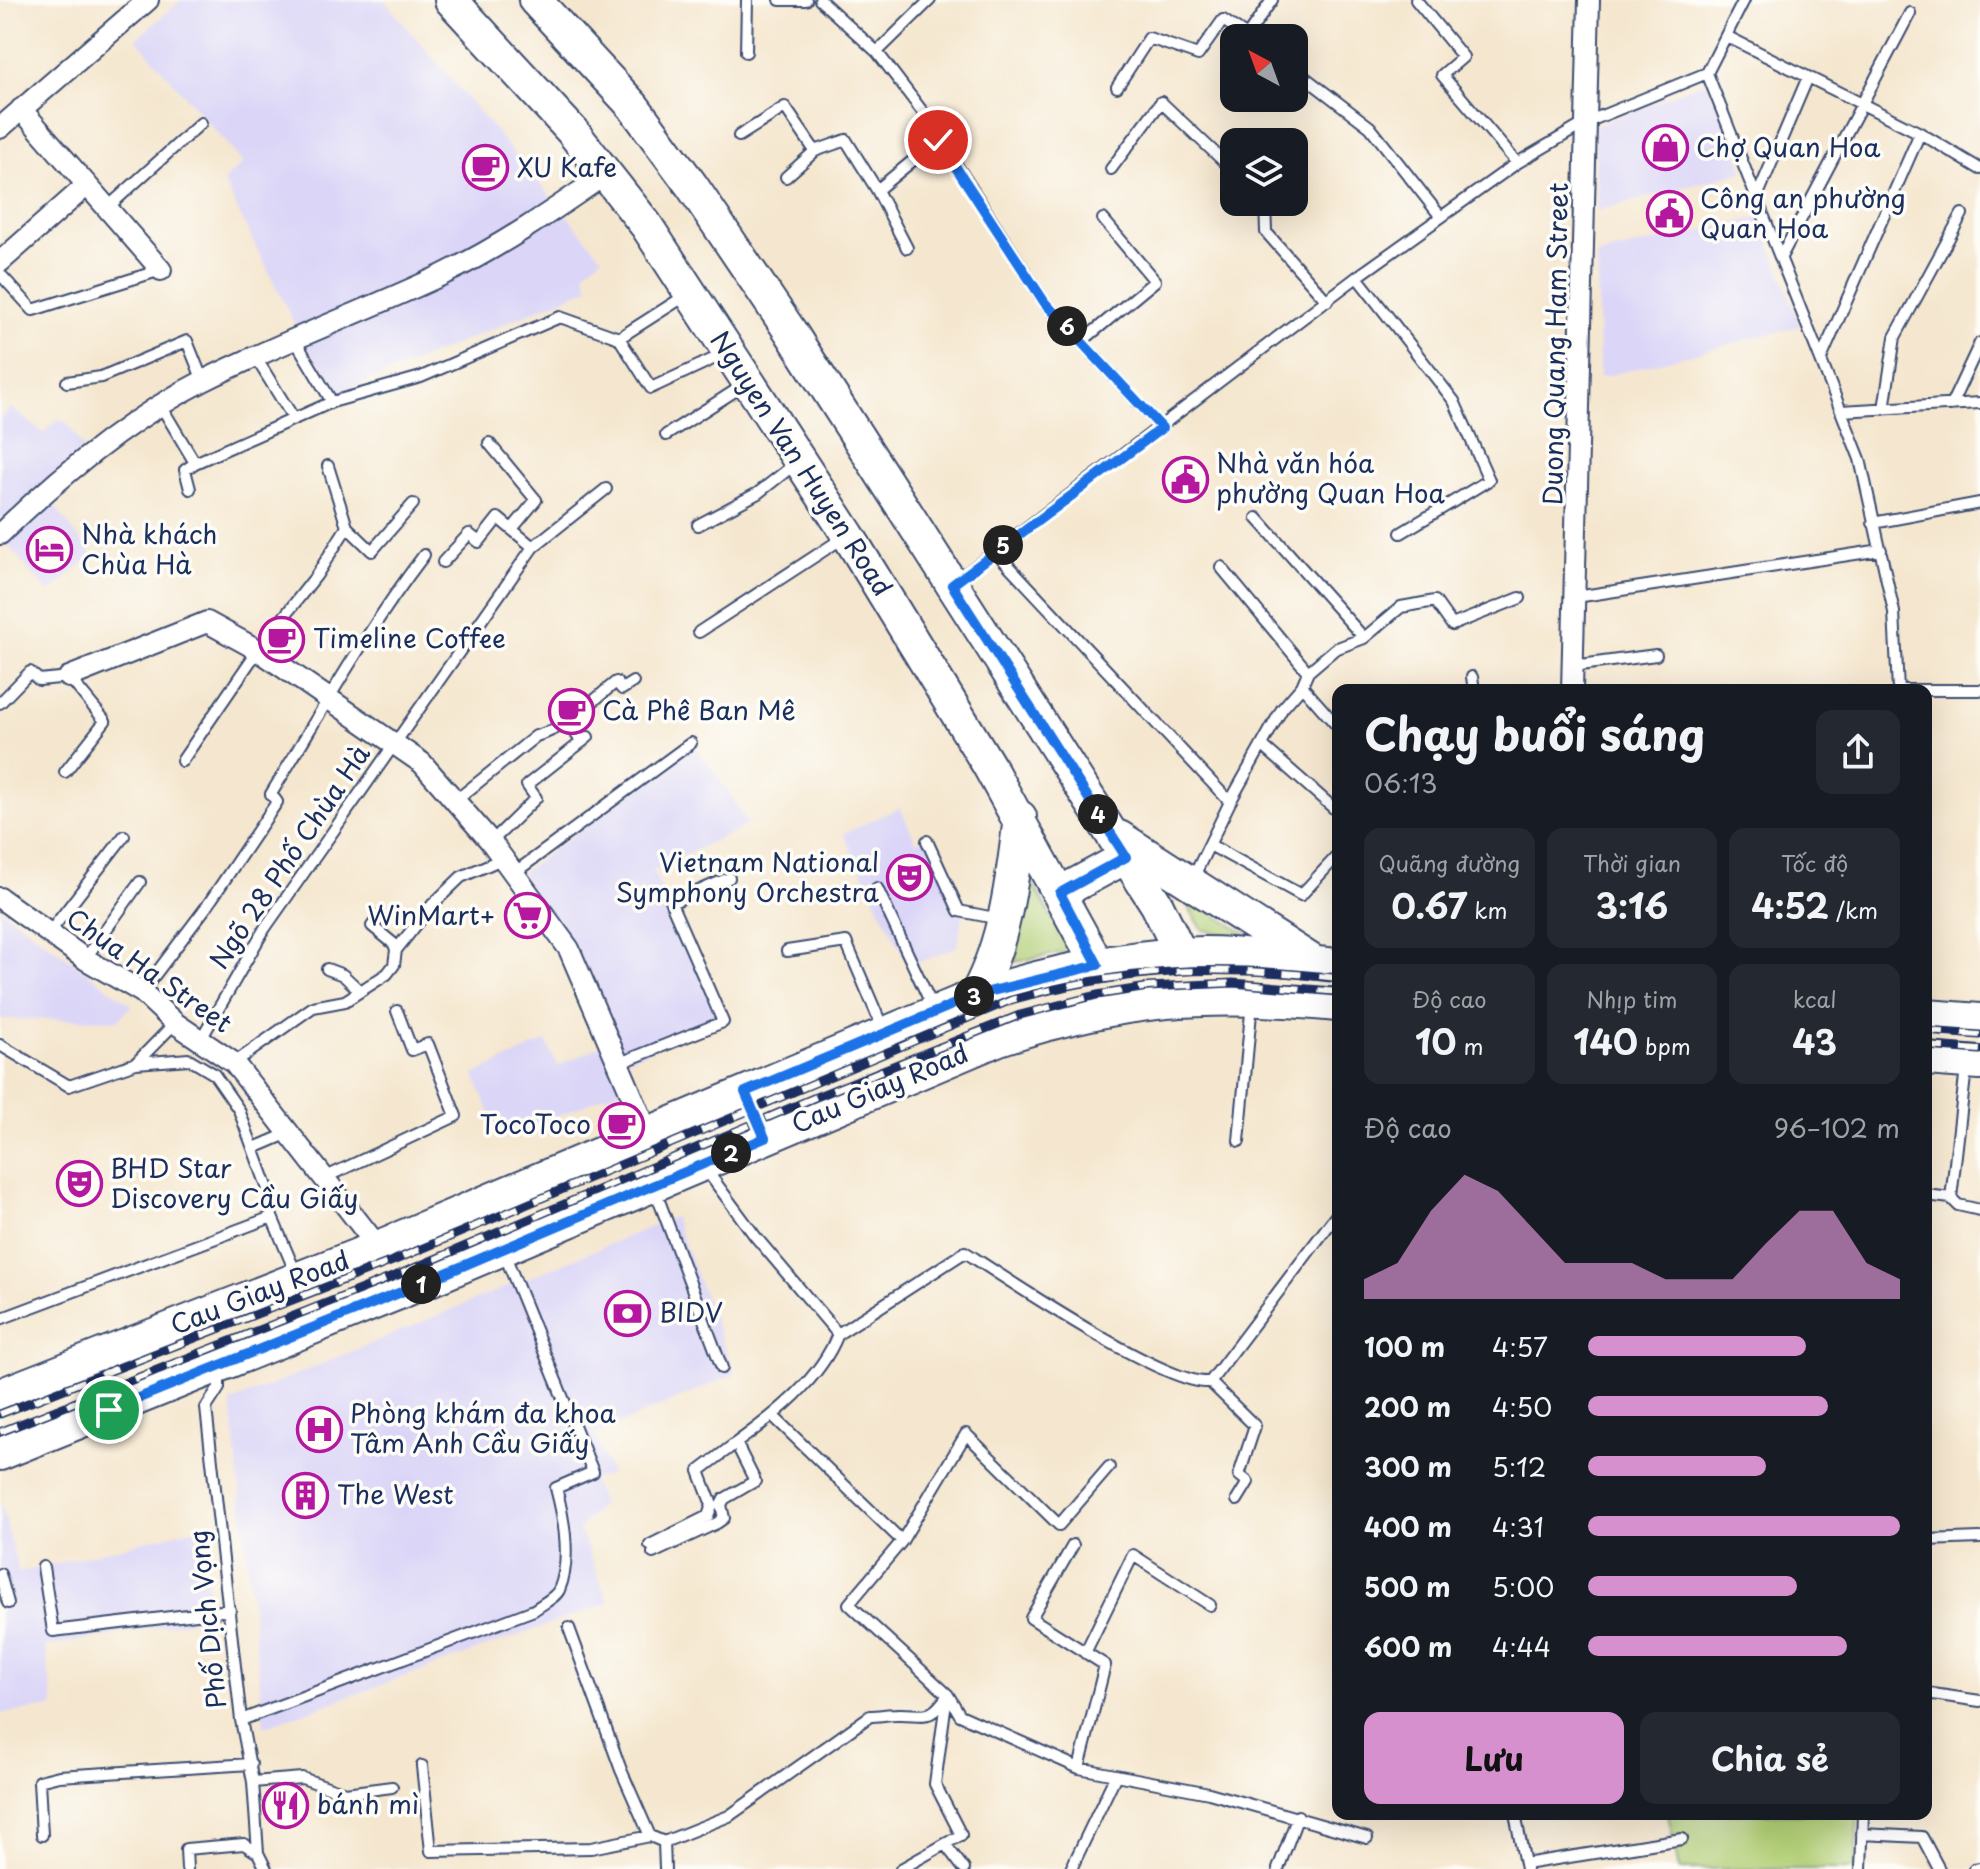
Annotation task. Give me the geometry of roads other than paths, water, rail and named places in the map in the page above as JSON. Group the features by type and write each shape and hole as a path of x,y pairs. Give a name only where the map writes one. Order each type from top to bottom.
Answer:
{"main road":[{"name":"Nguyen Van Huyen Road","path":"451,0 515,66 607,173 690,292 848,535 1020,817 1098,965"},
{"path":"535,0 633,106 692,186 1157,905 1181,954"},
{"path":"976,995 986,977 1002,920 1013,875 1020,817"},
{"path":"1118,844 1327,964"},
{"path":"1060,893 1118,844"},
{"name":"Cau Giay Road","path":"1,1393 378,1247 976,995 1098,965 1181,954 1249,956 1327,964"},
{"name":"Cau Giay Road","path":"0,1454 503,1249 941,1062 1064,1017 1157,1001 1252,1000 1332,1005"},
{"path":"1932,1016 1980,1020"},
{"path":"1932,1059 1974,1062"},
{"path":"745,1092 765,1138"}],"street":[{"path":"0,128 148,0"},
{"name":"Duong Quang Ham Street","path":"1572,684 1589,0"},
{"path":"21,109 161,270"},
{"path":"0,534 86,458 203,381 444,274 527,228 607,173"},
{"path":"0,262 87,185"},
{"path":"69,677 207,622 258,650 422,763 503,858 569,949 648,1133"},
{"name":"Chua Ha Street","path":"0,898 85,959 142,992 175,1023 234,1063 378,1247"}],"lane":[{"path":"746,52 747,0"},
{"path":"780,0 806,0"},
{"path":"820,0 877,52 922,111 1045,303 1162,428"},
{"path":"877,52 930,0"},
{"path":"1256,24 1272,0"},
{"path":"1416,0 1463,57 1442,75 1517,163"},
{"path":"952,585 1357,277 1517,163 1587,122 1707,73 1744,0"},
{"path":"1781,257 1910,13"},
{"path":"1117,87 1149,38 1198,55 1220,24"},
{"path":"1726,36 1920,133 1980,169"},
{"path":"1707,73 1860,459 1894,612 1898,684"},
{"path":"1757,197 1808,77"},
{"path":"1308,80 1370,127 1441,217"},
{"path":"1111,169 1161,102 1220,158"},
{"path":"739,136 785,107 815,151"},
{"path":"107,208 201,123"},
{"path":"1821,359 1920,133"},
{"path":"786,177 815,151 846,140 877,190 907,248"},
{"path":"877,190 938,140"},
{"path":"1884,409 1895,337 1962,214"},
{"path":"1265,216 1266,232 1327,301"},
{"path":"1081,342 1155,281 1103,219"},
{"path":"0,274 33,310 161,270"},
{"path":"1357,277 1454,401 1489,480 1401,533"},
{"path":"619,338 690,292"},
{"path":"190,489 185,470 195,463 332,402 421,377 560,317 619,338 651,388 729,352"},
{"path":"295,340 332,402"},
{"path":"67,382 101,377 187,341 203,381"},
{"path":"1951,405 1980,343"},
{"path":"256,358 294,419"},
{"path":"666,435 749,382"},
{"path":"1841,411 1980,403"},
{"path":"161,406 195,463"},
{"path":"489,443 536,500 512,529"},
{"path":"698,525 758,493 800,461"},
{"path":"328,466 347,527 372,551 413,504"},
{"name":"Ngõ 28 Phố Chùa Hà","path":"201,1039 238,970 533,547 606,489"},
{"path":"1873,523 1980,503"},
{"path":"443,562 469,534 479,542 498,518 533,547"},
{"path":"1257,518 1364,638"},
{"path":"182,761 258,650 316,576 347,527"},
{"path":"699,632 848,535"},
{"path":"1576,597 1881,550"},
{"path":"995,551 1230,802"},
{"path":"142,992 207,906 277,802 271,794 302,748 327,698 387,603 424,555"},
{"path":"1221,567 1308,672"},
{"path":"1190,884 1230,802 1282,709 1302,686 1308,672 1335,649 1364,638 1401,607 1435,601 1452,625 1520,598"},
{"path":"1573,666 1656,655"},
{"path":"0,703 30,672 39,680 69,677 105,721 65,772"},
{"path":"1472,677 1473,684"},
{"path":"455,801 536,736 553,732 616,682 622,689 633,682"},
{"path":"1302,686 1332,720"},
{"path":"1932,690 1980,690"},
{"path":"503,858 536,798 527,785 585,740 567,722"},
{"path":"396,950 433,904 461,877 503,858 691,743"},
{"path":"1263,746 1332,807"},
{"path":"49,933 124,836"},
{"path":"927,841 959,911 1002,920"},
{"path":"1210,845 1301,895 1332,861"},
{"path":"620,1063 723,1022 671,903 729,878"},
{"path":"85,959 140,882"},
{"path":"877,888 936,1013"},
{"path":"234,1063 313,1007 345,1001 387,974 394,965 396,950 394,944 372,926 380,916"},
{"path":"787,951 846,942 885,1033"},
{"path":"327,969 343,975 360,991"},
{"path":"1239,1141 1252,1000"},
{"path":"326,1177 456,1116 428,1044 412,1050 397,1011"},
{"path":"136,1063 175,1023"},
{"path":"0,1045 69,1086 136,1063 189,1059 214,1074 234,1100 254,1148 268,1189 272,1217 298,1279"},
{"path":"1951,1198 1974,1062"},
{"path":"254,1148 291,1132"},
{"path":"703,1165 755,1236 838,1334"},
{"path":"654,1186 722,1368"},
{"path":"1932,1196 1951,1198 1958,1205 1980,1210"},
{"path":"0,1319 272,1217"},
{"path":"736,1443 755,1481 724,1499 721,1505 724,1518 717,1523 651,1549 708,1516 712,1505 699,1471 736,1443 773,1416 829,1357 838,1334 965,1252 1137,1357 1196,1383 1210,1382 1332,1234"},
{"path":"241,1720 534,1610 558,1592 564,1568 565,1539 556,1488 593,1472 503,1249"},
{"name":"Phố Dịch Vọng","path":"219,1366 219,1388 206,1408 241,1720 251,1764 258,1853 266,1869"},
{"path":"1210,1382 1255,1426 1239,1475 1248,1482 1237,1500"},
{"path":"773,1416 902,1541"},
{"path":"1109,1467 1059,1525 966,1434 902,1541 849,1604 948,1695 960,1715 1079,1768 1209,1793 1367,1838"},
{"path":"1932,1540 1980,1538"},
{"path":"1073,1545 1031,1618 1105,1665 1079,1768"},
{"path":"1085,1653 1133,1555 1210,1605"},
{"path":"43,1567 53,1631 230,1610"},
{"path":"0,1574 8,1603"},
{"path":"569,1628 621,1770 650,1836"},
{"path":"1932,1694 1980,1701"},
{"path":"422,1766 431,1851 591,1848 650,1836 664,1842 729,1816 870,1716 897,1714 923,1717 940,1707 948,1695"},
{"path":"901,1869 961,1835 935,1784 948,1695"},
{"path":"42,1835 39,1781 59,1776 251,1764"},
{"path":"1071,1869 1115,1777"},
{"path":"253,1782 302,1778 345,1793 392,1787"},
{"path":"1278,1869 1298,1816"},
{"path":"1516,1820 1525,1867 1682,1839"},
{"path":"1861,1869 1863,1820"},
{"path":"1862,1834 1922,1837 1939,1869"},
{"path":"664,1842 665,1869"},
{"path":"187,1869 186,1849 244,1844 258,1853"},
{"path":"945,1844 964,1869"},
{"path":"1974,1869 1980,1868"}],"railway":[{"path":"0,1414 395,1260 1011,1000 1095,981 1174,972 1253,971 1332,977"},
{"path":"0,1432 400,1274 816,1097 1020,1015 1097,995 1148,987 1233,983 1332,991"},
{"path":"1932,1031 1980,1035"},
{"path":"1932,1046 1980,1050"}],"place":[{"name":"Chợ Quan Hoa","path":"1665,148"},
{"name":"XU Kafe","path":"486,168"},
{"name":"Công an phường Quan Hoa","path":"1669,214"},
{"name":"Nhà văn hóa phường Quan Hoa","path":"1185,479"},
{"name":"Nhà khách Chùa Hà","path":"50,550"},
{"name":"Timeline Coffee","path":"282,639"},
{"name":"Cà Phê Ban Mê","path":"571,711"},
{"name":"Vietnam National Symphony Orchestra","path":"910,878"},
{"name":"WinMart+","path":"527,916"},
{"name":"TocoToco","path":"622,1125"},
{"name":"BHD Star Discovery Cầu Giấy","path":"79,1184"},
{"name":"BIDV","path":"628,1313"},
{"name":"Phòng khám đa khoa Tâm Anh Cầu Giấy","path":"319,1429"},
{"name":"The West","path":"306,1495"},
{"name":"bánh mì","path":"286,1805"}]}
